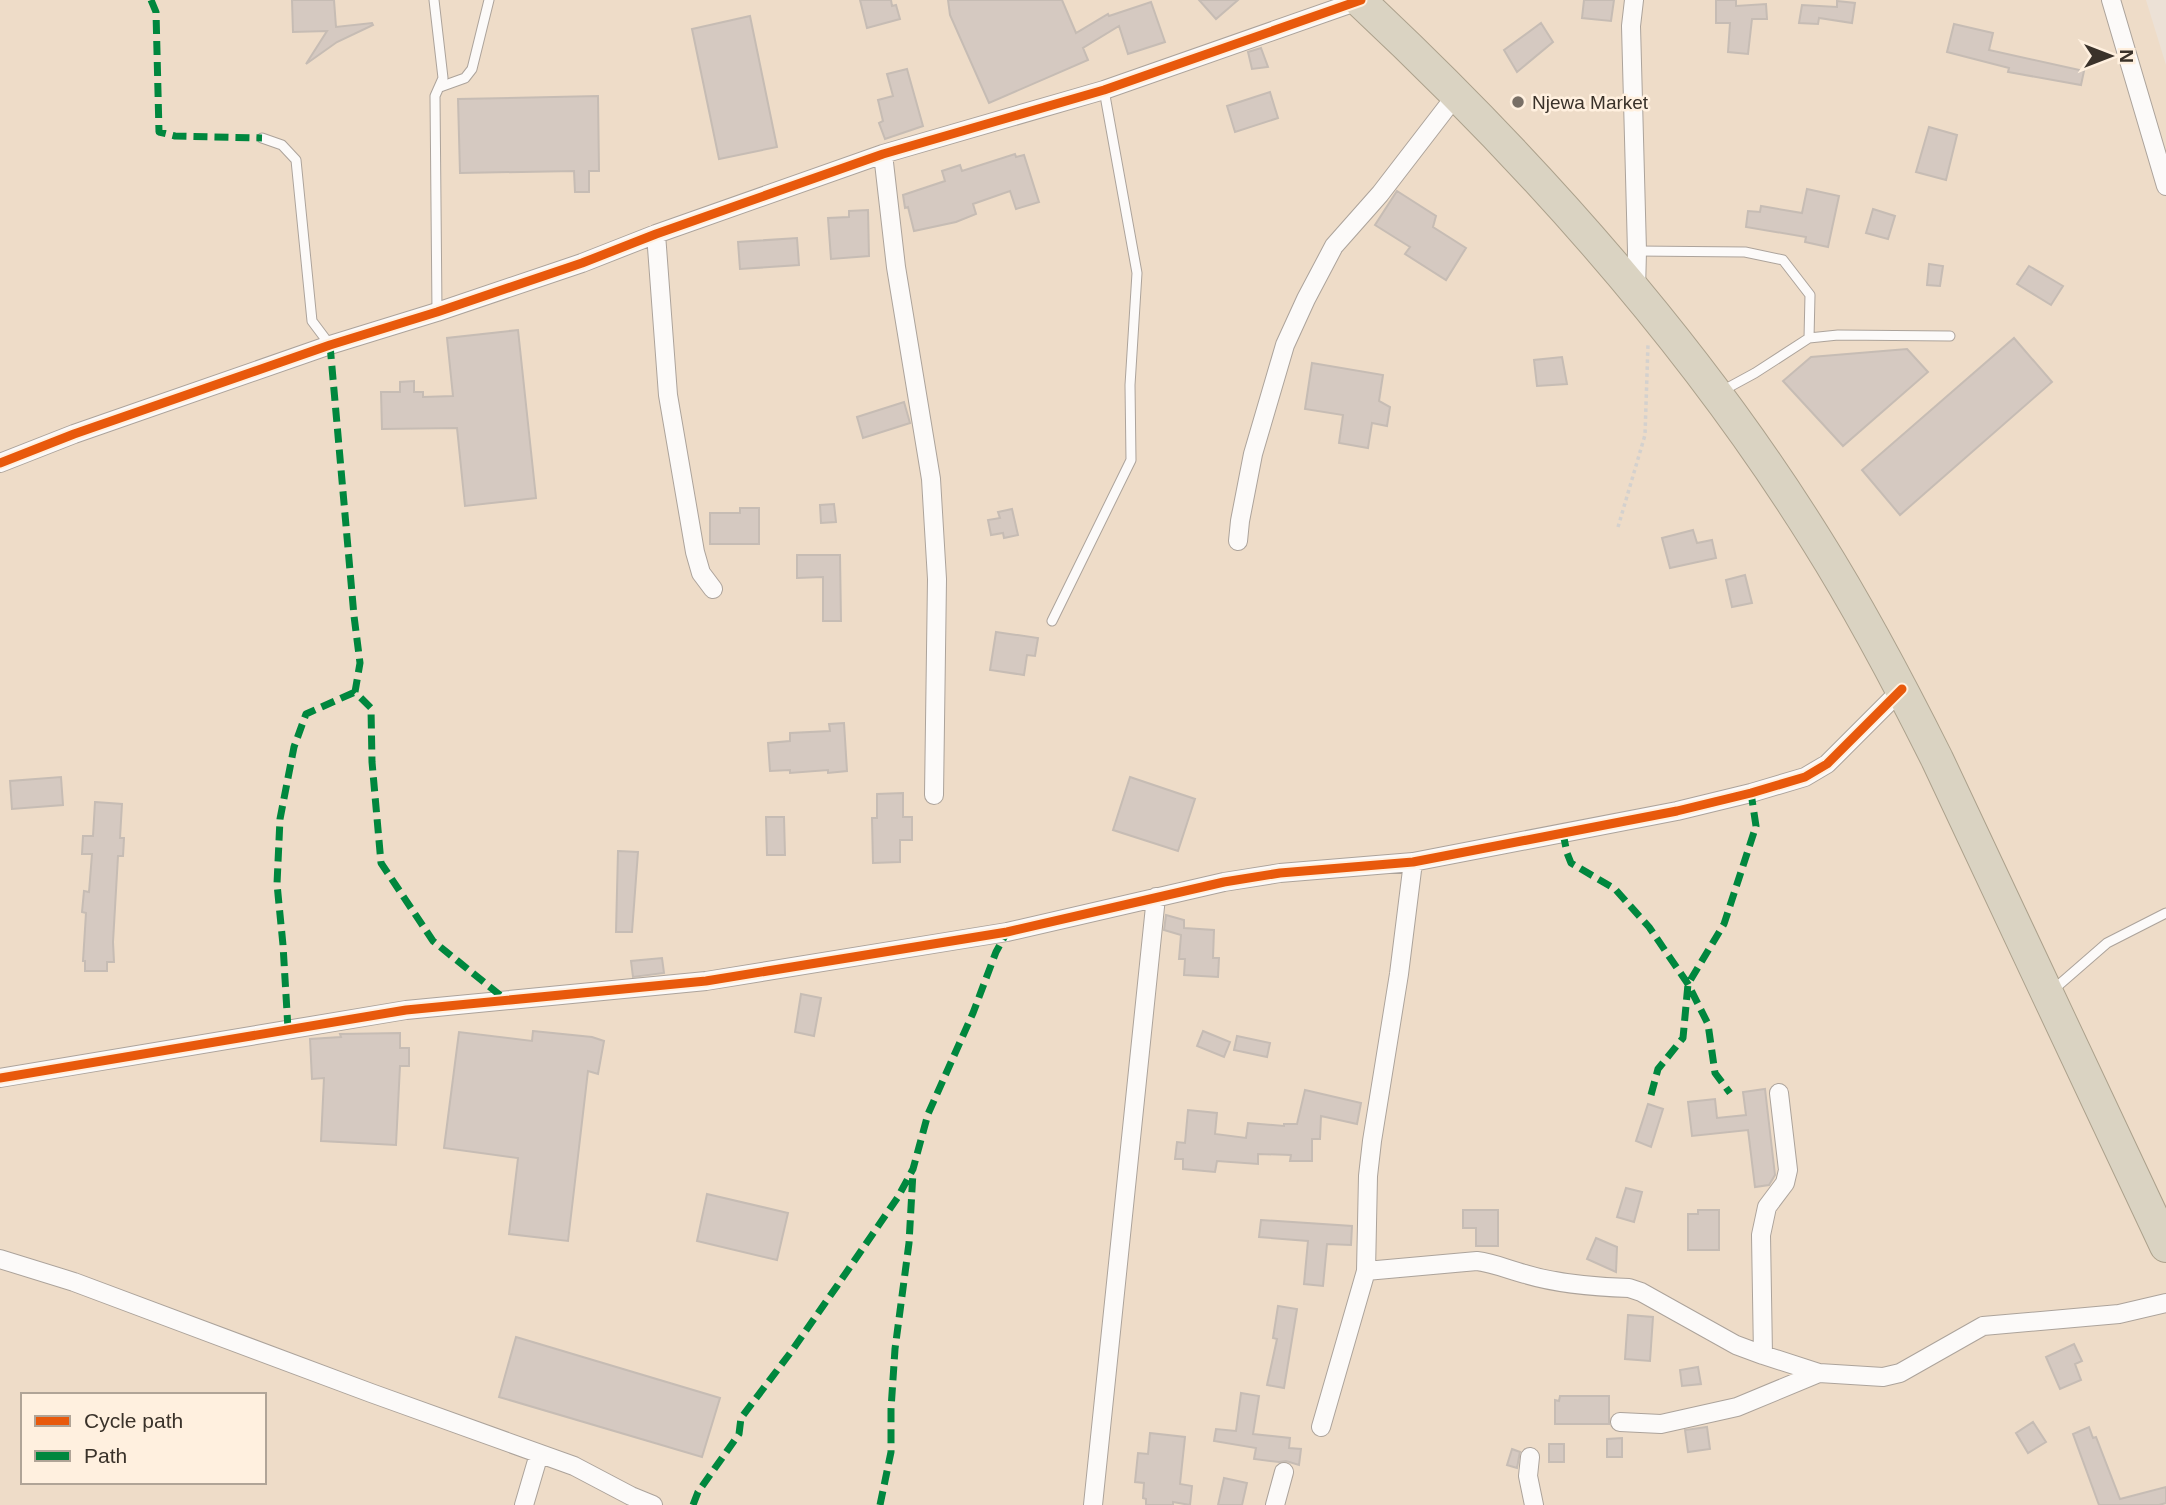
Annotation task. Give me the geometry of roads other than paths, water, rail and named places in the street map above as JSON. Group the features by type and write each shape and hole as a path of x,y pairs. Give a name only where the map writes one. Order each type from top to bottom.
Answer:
{"highway":[{"path":"1360,0 1457,94 1575,220 1643,300 1716,394 1816,540 1902,689 2049,993 2166,1246"}],"street":[{"path":"0,464 74,434 330,345 437,313 582,263 656,234 883,155 1104,90 1360,0"},
{"path":"1634,0 1631,26 1637,251 1643,300"},
{"path":"2111,0 2166,186"},
{"path":"1238,541 1253,454 1285,345 1306,299 1334,246 1380,194 1457,94"},
{"path":"883,155 896,267 931,479 937,579 934,795"},
{"path":"656,234 668,394 695,552 701,573 713,589"},
{"path":"0,1078 406,1010 719,978 1007,932 1224,882 1280,873 1413,862 1677,811 1751,793 1805,776 1827,764 1902,689"},
{"path":"1321,1427 1366,1272 1370,1165 1413,862"},
{"path":"1093,1505 1156,897"},
{"path":"1763,1355 1761,1235 1767,1207 1785,1183 1788,1170 1779,1093"},
{"path":"0,1259 74,1282 574,1466 653,1505"},
{"path":"1366,1272 1477,1261 1551,1280 1629,1288 1641,1292 1736,1345 1819,1373 1848,1376 1892,1376 1983,1326 2119,1314 2166,1303"},
{"path":"1620,1422 1661,1424 1737,1407 1819,1373"},
{"path":"524,1505 539,1454"},
{"path":"1530,1457 1528,1476 1534,1505"},
{"path":"1275,1505 1284,1472"}],"lane":[{"path":"434,0 443,78 435,96 437,313"},
{"path":"440,87 465,78 472,69 489,0"},
{"path":"1052,621 1131,460 1130,384 1137,273 1104,90"},
{"path":"262,138 282,145 296,160 312,321 330,345"},
{"path":"1637,251 1745,252 1783,260 1810,295 1809,338"},
{"path":"1716,394 1755,373 1809,338 1838,335 1950,336"},
{"path":"2049,993 2107,943 2166,913"}],"place":[{"name":"Njewa Market","path":"1518,102"}]}
